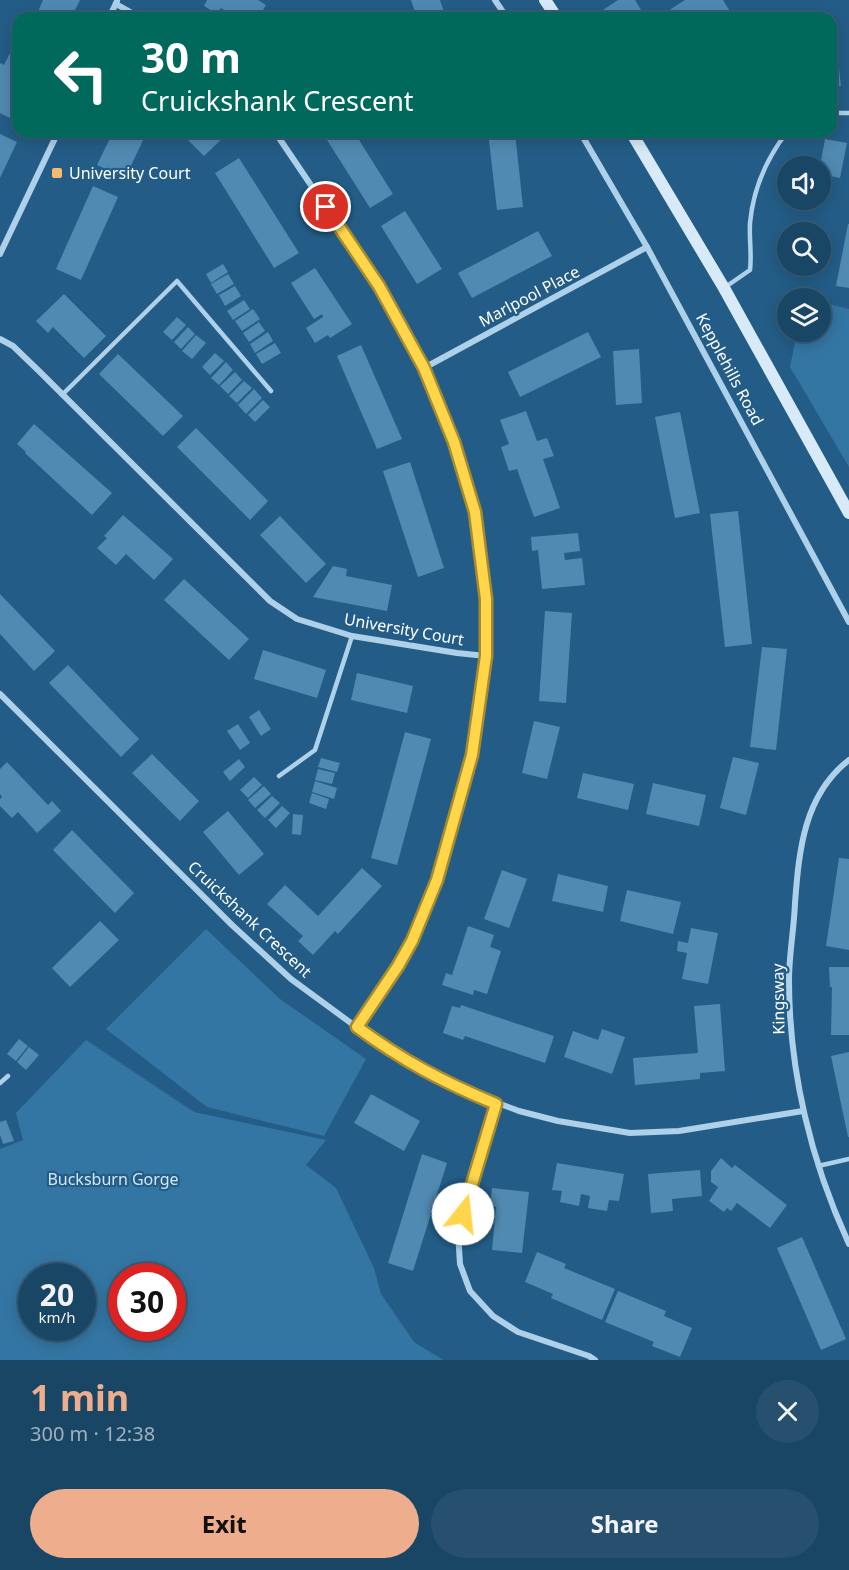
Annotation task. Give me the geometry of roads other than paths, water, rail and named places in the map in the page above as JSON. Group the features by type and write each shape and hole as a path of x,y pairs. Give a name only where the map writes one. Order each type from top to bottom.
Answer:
{"street":[{"path":"117,2 132,12"},
{"path":"0,254 55,138"},
{"path":"279,138 379,286 424,368 454,442 475,512 486,599 486,656 472,755 431,899 398,966 357,1027"},
{"name":"Kepplehills Road","path":"583,138 647,247 849,622"},
{"name":"Kepplehills Road","path":"635,138 724,288 849,513"},
{"name":"Marlpool Place","path":"424,368 647,247"},
{"name":"University Court","path":"0,339 13,346 270,601 297,619 352,636 486,656"},
{"name":"Cruickshank Crescent","path":"0,694 232,925 291,979 416,1067 496,1104 558,1121 630,1133 679,1131 803,1111"},
{"name":"Kingsway","path":"849,760 828,779 816,798 808,820 799,864 789,979 791,1030 803,1111 818,1166 837,1219 849,1244"},
{"path":"496,1104 458,1232 460,1264 470,1292 493,1316 518,1332 595,1360"}],"lane":[{"path":"724,288 750,270 752,258 750,224 756,193 766,166 783,138"},
{"path":"62,395 177,280 271,391"},
{"path":"279,776 315,750 352,636"},
{"path":"0,1083 8,1076"},
{"path":"818,1166 849,1159"}],"place":[{"name":"University Court","path":"57,173"}],"park label":[{"name":"Bucksburn Gorge","path":"113,1179"}]}
